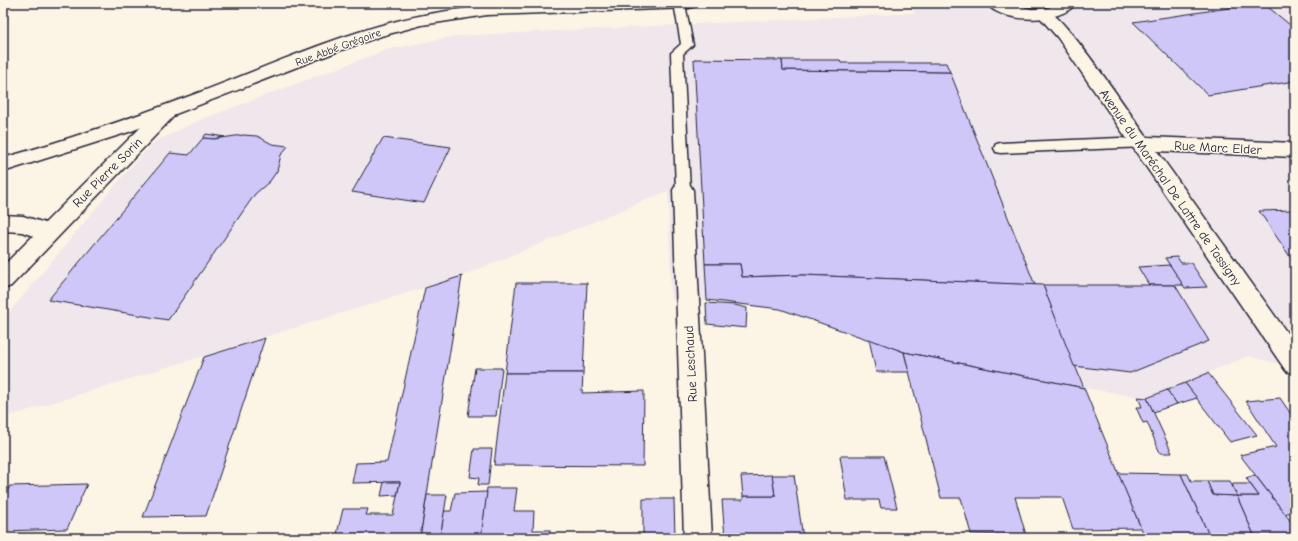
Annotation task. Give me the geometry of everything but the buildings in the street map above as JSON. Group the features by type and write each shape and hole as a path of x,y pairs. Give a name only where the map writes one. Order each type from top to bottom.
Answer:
{"street":[{"name":"Rue Abbé Grégoire","path":"3,165 43,154 167,112 363,37 421,20 468,12 684,3"},
{"path":"994,3 1022,13 1045,14 1058,10 1068,3"},
{"name":"Avenue du Maréchal De Lattre de Tassigny","path":"1045,14 1064,34 1295,363"},
{"name":"Rue Pierre Sorin","path":"3,280 167,112"},
{"name":"Rue Marc Elder","path":"1141,144 1295,150"},
{"name":"Rue Leschaud","path":"683,190 698,538"},
{"path":"3,223 23,224 48,233"}],"lane":[{"path":"683,190 677,54 687,45 684,3"},
{"path":"1001,148 1120,143 1141,144"}],"shaded area":[{"path":"910,3 1295,3 1295,368 1248,356 1147,398 1084,388 904,352 780,309 707,300 671,299 668,191 462,276 3,418 3,320 122,177 154,142 200,120 386,50 456,36 915,13"}]}
